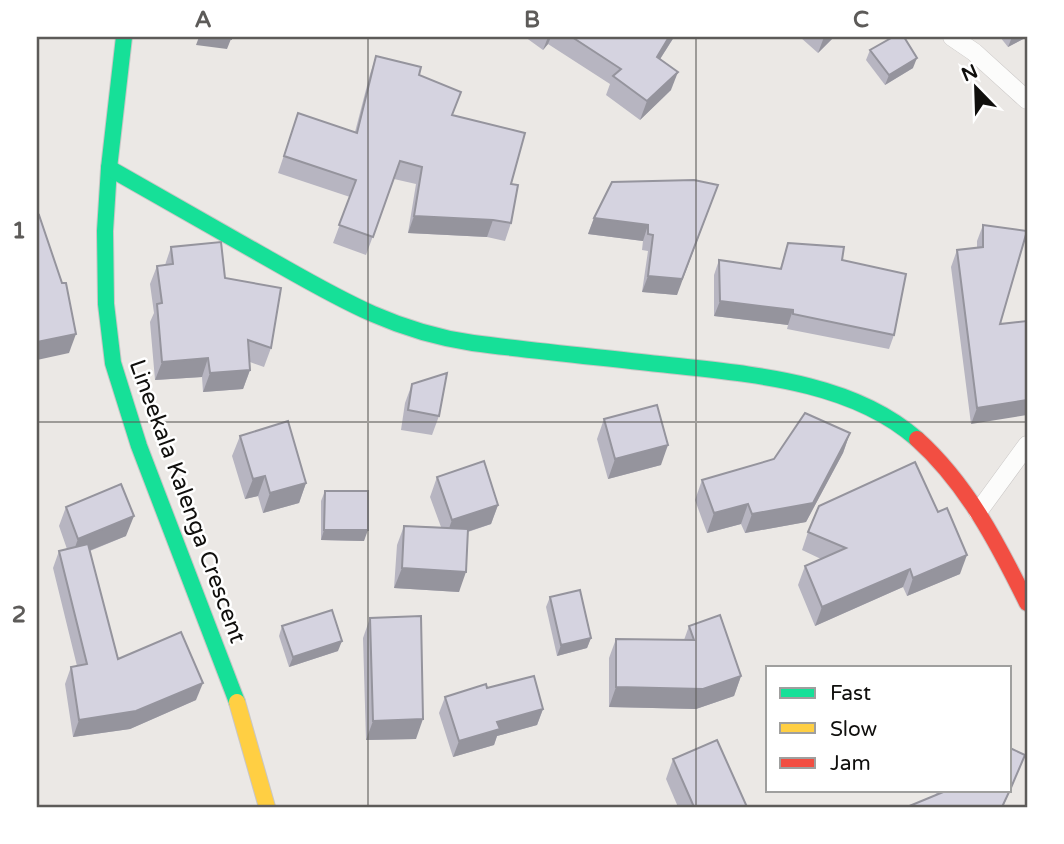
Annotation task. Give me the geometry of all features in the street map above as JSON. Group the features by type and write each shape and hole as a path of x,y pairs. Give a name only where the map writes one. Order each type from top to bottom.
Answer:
{"street":[{"name":"Lineekala Kalenga Crescent","path":"124,37 109,168 105,231 106,304 113,363 139,446 237,701 267,807"},
{"path":"109,168 354,307 381,319 449,339 755,376 811,387 855,402 890,419 939,461 996,540 1027,603"}],"lane":[{"path":"952,37 974,52 1027,100"},
{"path":"978,512 1027,445"}],"building":[{"path":"572,37 669,37 657,57 678,72 647,101 613,76 621,69"},
{"path":"893,37 904,37 917,58 889,75 870,50"},
{"path":"376,56 421,67 419,75 461,92 452,115 525,133 511,184 518,185 511,223 414,216 422,167 400,161 373,237 339,225 356,180 284,156 298,113 357,133"},
{"path":"694,180 718,185 682,279 648,276 653,235 648,234 648,225 594,218 612,182"},
{"path":"39,215 62,283 66,283 76,334 37,342 37,216"},
{"path":"983,225 1027,231 1000,324 1027,321 1027,400 977,408 957,250 983,247"},
{"path":"221,242 225,278 281,288 271,348 248,340 250,370 210,373 208,358 162,362 157,304 162,303 157,266 173,264 171,247"},
{"path":"788,243 844,247 842,260 906,274 894,335 793,314 793,310 720,301 719,260 781,269"},
{"path":"447,373 439,416 408,410 412,384"},
{"path":"657,405 668,445 615,459 604,419"},
{"path":"805,413 850,433 813,503 752,514 748,504 714,513 702,480 774,459"},
{"path":"288,421 306,483 270,493 265,476 253,479 240,436"},
{"path":"484,461 498,505 452,520 437,477"},
{"path":"915,462 938,512 947,508 967,555 913,578 910,569 822,607 805,566 846,548 808,532 819,506"},
{"path":"121,484 134,516 78,539 66,507"},
{"path":"325,491 368,491 368,530 324,530"},
{"path":"404,526 468,529 466,572 402,568"},
{"path":"88,544 118,659 181,632 203,683 136,711 79,720 71,667 87,664 59,551"},
{"path":"580,590 591,638 561,645 550,597"},
{"path":"332,610 342,641 293,657 282,626"},
{"path":"720,615 741,676 703,689 616,687 616,639 694,640 689,626"},
{"path":"421,616 423,719 373,721 370,618"},
{"path":"534,676 543,709 497,722 500,729 459,741 445,697 486,684 487,688"},
{"path":"717,740 747,807 694,807 673,759"},
{"path":"1012,749 1025,755 1012,785"},
{"path":"943,792 1009,792 1002,807 907,807"}],"traffic: fast":[{"path":"124,37 109,168 105,231 106,304 113,363 139,446 237,702"},
{"path":"109,168 338,297 363,310 415,330 473,343 760,376 795,383 860,403 890,419 917,439"}],"traffic: slow":[{"path":"237,702 267,807"}],"traffic: jam":[{"path":"917,439 966,495 993,537 1027,603"}]}
